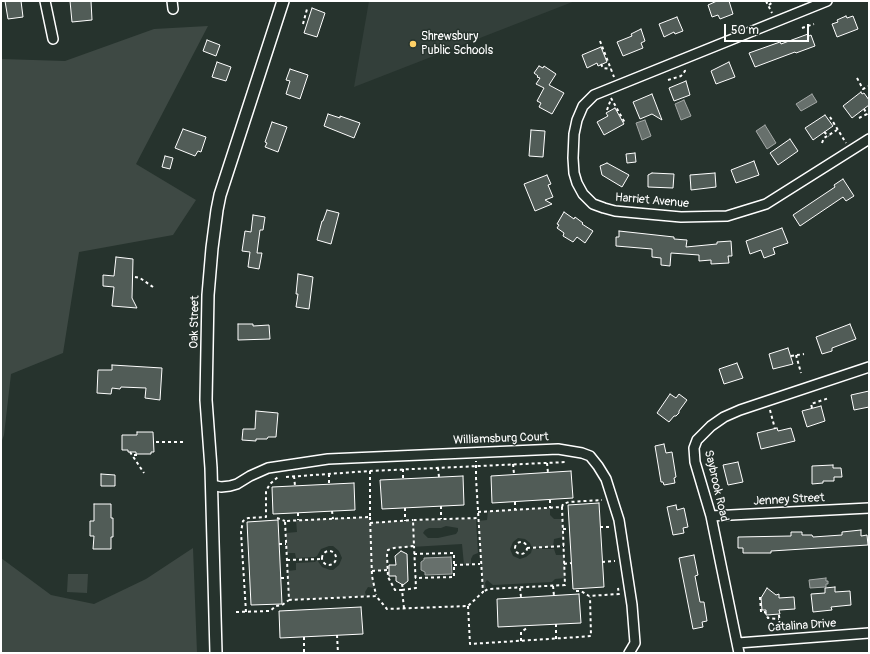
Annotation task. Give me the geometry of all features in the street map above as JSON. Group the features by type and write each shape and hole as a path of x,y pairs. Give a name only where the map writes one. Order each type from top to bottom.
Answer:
{"street":[{"path":"45,1 53,39"},
{"name":"Oak Street","path":"216,653 212,485 206,405 208,290 216,214 220,195 283,1"},
{"name":"Harriet Avenue","path":"827,1 594,95 583,106 577,120 574,134 573,158 576,178 584,194 593,204 617,211 681,217 736,214 766,204 869,139"},
{"name":"Saybrook Road","path":"739,653 711,516 695,462 694,448 697,440 711,426 724,417 740,410 869,367"},
{"name":"Williamsburg Court","path":"212,485 221,487 230,486 268,468 328,459 558,449 582,453 590,456 606,479 619,520 635,643 629,653"},
{"name":"Jenney Street","path":"711,516 869,508"},
{"name":"Catalina Drive","path":"738,643 869,632"}],"path":[{"path":"766,1 772,13"},
{"path":"769,5 774,1"},
{"path":"303,24 307,10"},
{"path":"802,28 814,24"},
{"path":"600,41 618,85"},
{"path":"601,64 603,68 611,69"},
{"path":"857,78 863,89 869,86"},
{"path":"606,90 625,123"},
{"path":"608,110 611,98"},
{"path":"864,109 866,113"},
{"path":"859,118 867,114 866,113 869,111"},
{"path":"830,117 851,151"},
{"path":"822,143 824,138 837,130"},
{"path":"824,132 829,136"},
{"path":"135,277 140,278 152,287"},
{"path":"791,356 804,354"},
{"path":"796,355 801,373"},
{"path":"812,408 811,404 829,398"},
{"path":"767,401 775,429"},
{"path":"156,442 184,442"},
{"path":"130,452 134,455 144,474"},
{"path":"476,452 478,518 483,592"},
{"path":"134,455 139,455"},
{"path":"246,612 241,532 243,521 248,518 266,516 266,491 277,477 403,469 569,462"},
{"path":"547,463 548,472"},
{"path":"513,464 514,474"},
{"path":"438,468 439,477"},
{"path":"403,469 403,479"},
{"path":"370,471 372,571 376,596 387,609 468,606 488,589 565,585 562,507"},
{"path":"329,474 330,484"},
{"path":"294,476 295,486"},
{"path":"478,512 562,507 563,504 569,502 603,500 601,493"},
{"path":"550,500 550,508"},
{"path":"515,502 515,510"},
{"path":"441,506 441,519"},
{"path":"405,508 405,521"},
{"path":"332,511 333,519"},
{"path":"298,513 298,520"},
{"path":"277,518 285,521 370,517"},
{"path":"370,522 478,518"},
{"path":"413,520 416,588 395,590 387,570 388,550 414,546"},
{"path":"608,520 611,533"},
{"path":"285,521 289,600"},
{"path":"600,527 610,527"},
{"path":"563,529 569,529"},
{"path":"520,542 526,544 527,548 526,552 523,554 517,553 514,550 516,544 520,542"},
{"path":"279,544 286,544"},
{"path":"527,548 564,546"},
{"path":"401,547 401,552"},
{"path":"329,551 335,554 336,558 335,562 329,565 324,563 322,559 325,553 329,551"},
{"path":"414,554 454,553 454,577 415,578"},
{"path":"287,560 322,559"},
{"path":"602,562 616,561 616,567"},
{"path":"564,564 571,563"},
{"path":"454,565 481,564"},
{"path":"372,571 387,570"},
{"path":"281,578 288,578"},
{"path":"402,584 404,608"},
{"path":"553,586 554,596"},
{"path":"576,592 581,592 590,596 618,594 618,587"},
{"path":"520,588 520,598"},
{"path":"236,612 270,611 276,606 282,605 289,600 376,596"},
{"path":"468,606 470,644 556,639 591,636 590,596"},
{"path":"760,597 761,612 765,612 768,618 779,618"},
{"path":"779,615 780,628"},
{"path":"556,624 556,639"},
{"path":"521,641 521,632 527,628"},
{"path":"337,635 338,653"},
{"path":"304,637 304,653"}],"shaded area":[{"name":"Shrewsbury Public Schools","path":"369,1 575,1 354,87"},
{"path":"208,26 136,164 196,200 173,235 79,252 63,353 11,374 4,435 1,443 1,59 65,61 154,29"},
{"path":"812,94 817,102 801,111 796,104"},
{"path":"684,100 691,116 681,120 675,104"},
{"path":"645,120 651,136 642,140 636,123"},
{"path":"765,125 776,143 767,149 756,131"},
{"path":"550,508 550,515 554,519 562,519 563,537 554,539 553,547 534,548 525,539 518,538 513,542 510,549 513,556 520,559 531,553 532,549 554,549 556,555 564,555 565,578 555,579 552,582 493,585 487,580 485,583 486,588 484,588 478,521 487,520 488,511"},
{"path":"370,517 370,522 475,519 478,553 473,555 471,564 464,565 462,544 394,548 388,550 387,570 372,571 374,588 368,587 365,592 366,596 289,600 288,571 296,570 296,563 315,562 317,560 322,567 333,570 339,565 342,558 339,551 333,546 321,549 315,557 296,558 295,553 287,553 286,533 297,532 296,520","holes":["446,526 458,528 456,534 438,538 428,538 423,533 429,528 441,528"]},
{"path":"193,548 197,653 1,653 1,558 51,595 94,604 146,579"},
{"path":"451,557 452,574 425,575 425,572 421,570 421,562 424,558"},
{"path":"68,574 88,574 87,593 67,592"},
{"path":"826,578 828,584 826,584 826,587 810,588 809,580"}],"building":[{"path":"5,1 21,1 23,17 8,19"},
{"path":"70,1 91,1 92,20 72,22"},
{"path":"717,1 729,1 733,14 720,19 718,15 712,17 708,5"},
{"path":"312,8 325,13 317,37 304,33"},
{"path":"846,16 847,18 853,16 858,29 837,37 832,24 838,22 837,20"},
{"path":"677,17 683,31 675,34 674,32 664,37 659,24"},
{"path":"641,29 645,41 641,43 643,48 623,56 617,42 632,36 631,34"},
{"path":"808,34 809,36 811,35 815,46 755,67 749,53 780,42 781,44"},
{"path":"207,40 220,45 216,56 203,51"},
{"path":"601,47 607,62 598,66 597,63 587,68 582,55"},
{"path":"217,62 231,67 226,81 212,77"},
{"path":"729,62 735,77 716,84 711,71"},
{"path":"539,66 543,68 544,66 556,74 549,85 564,93 552,114 539,107 541,103 537,101 544,88 536,84 540,78 534,73"},
{"path":"290,69 308,75 300,99 286,94 290,81 286,80"},
{"path":"686,81 690,95 674,101 669,88"},
{"path":"861,92 862,94 864,93 869,100 869,105 852,118 843,106"},
{"path":"652,94 662,120 652,114 640,119 633,102"},
{"path":"615,108 624,124 604,135 597,122 608,116 606,113"},
{"path":"328,114 340,118 340,116 360,123 354,138 324,126"},
{"path":"825,115 833,126 813,140 805,128"},
{"path":"272,122 287,127 278,152 265,147 267,143 265,142"},
{"path":"183,129 206,137 201,152 198,151 195,156 175,148"},
{"path":"531,130 545,131 543,157 529,156"},
{"path":"790,139 798,151 778,165 770,153"},
{"path":"635,153 636,162 627,163 626,154"},
{"path":"165,156 173,158 170,169 162,167"},
{"path":"754,161 759,175 736,183 731,170"},
{"path":"607,163 629,175 622,187 602,175 600,166"},
{"path":"652,173 674,174 673,188 648,187 648,175"},
{"path":"715,173 716,187 691,190 690,175"},
{"path":"547,175 551,184 548,185 553,197 545,200 552,204 535,211 524,184"},
{"path":"843,179 854,196 846,201 843,197 800,226 793,215 835,187 834,185"},
{"path":"327,210 339,213 331,244 317,240 322,221"},
{"path":"564,212 574,219 575,217 583,223 582,224 593,231 585,243 577,237 573,242 563,236 564,233 557,228 559,225 557,224"},
{"path":"253,215 265,217 263,230 260,230 257,253 262,253 259,269 248,267 250,252 242,251 245,231 251,232"},
{"path":"782,228 788,243 773,248 775,254 764,258 761,250 750,254 746,241"},
{"path":"619,231 674,237 674,239 687,240 686,247 731,241 732,256 728,256 729,263 711,264 711,260 699,261 699,255 671,253 670,266 661,265 661,258 652,257 652,249 616,246 616,237 619,237"},
{"path":"116,257 133,259 132,298 137,308 112,306 114,287 103,286 103,275 114,276"},
{"path":"298,274 313,277 309,309 296,307 298,294 296,294"},
{"path":"238,324 253,324 253,326 269,325 270,339 238,340"},
{"path":"850,324 856,339 832,348 832,351 822,354 816,337"},
{"path":"788,348 793,364 773,369 769,354"},
{"path":"737,363 743,378 724,384 719,369"},
{"path":"112,365 162,368 160,400 145,398 146,388 121,387 120,389 112,388 111,394 97,393 98,370 112,370"},
{"path":"869,391 869,407 854,410 851,395"},
{"path":"670,394 676,398 679,394 687,400 679,413 669,422 657,413"},
{"path":"821,406 825,421 807,427 802,411"},
{"path":"256,411 278,413 276,437 256,439 256,441 242,440 243,429 255,429"},
{"path":"777,428 778,431 791,428 795,441 761,449 757,433"},
{"path":"137,432 153,432 154,452 151,452 151,454 136,454 136,452 122,450 122,435 137,435"},
{"path":"664,444 666,453 672,452 676,477 674,478 675,483 664,485 663,482 661,482 655,446"},
{"path":"738,462 743,482 728,485 723,465"},
{"path":"833,465 833,468 841,468 842,477 834,477 834,481 823,481 823,483 812,484 812,466"},
{"path":"571,471 573,498 492,503 491,476"},
{"path":"101,474 115,475 115,486 101,486"},
{"path":"463,476 464,505 382,509 380,480"},
{"path":"354,483 355,510 273,514 272,487"},
{"path":"599,503 604,587 573,589 568,505"},
{"path":"94,504 111,504 113,537 111,537 111,549 93,549 94,536 90,536 90,521 94,521"},
{"path":"676,505 677,510 684,508 688,527 683,528 684,533 673,535 667,507"},
{"path":"278,520 282,604 251,605 247,522"},
{"path":"861,530 861,536 867,535 868,545 771,551 771,553 743,553 743,548 738,548 738,537 791,536 791,532 802,532 802,535 812,535 813,537 842,535 842,532"},
{"path":"401,551 407,554 408,581 403,585 396,581 396,576 389,576 389,565 396,565 395,556"},
{"path":"694,555 698,575 695,576 700,602 704,602 707,621 702,622 703,627 693,629 679,558"},
{"path":"835,587 835,592 850,591 851,605 831,607 832,610 813,612 811,594 825,593 825,588"},
{"path":"767,588 776,595 779,594 779,598 794,597 795,609 779,610 780,614 766,615 766,610 762,610 761,598"},
{"path":"579,594 581,623 498,627 497,599"},
{"path":"361,607 363,634 280,638 279,611"}],"place":[{"name":"Shrewsbury Public Schools","path":"413,44"}]}
